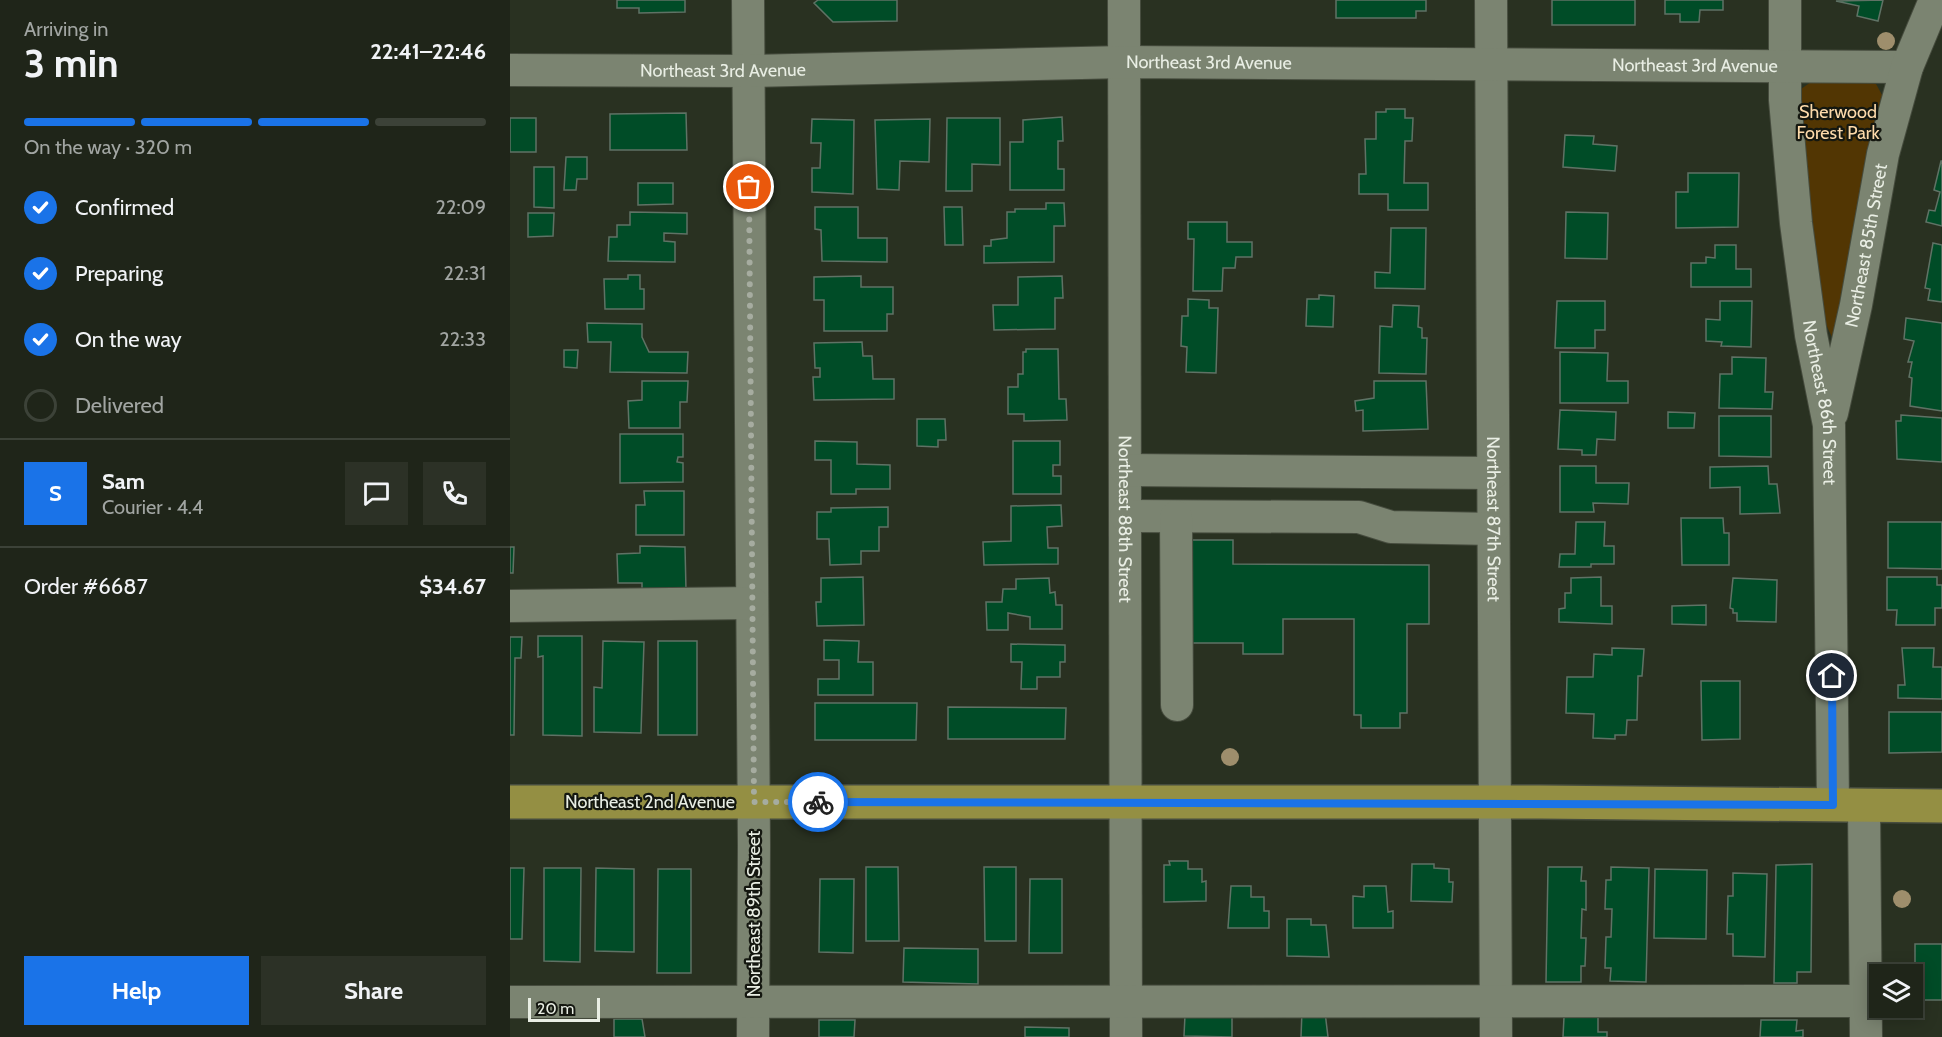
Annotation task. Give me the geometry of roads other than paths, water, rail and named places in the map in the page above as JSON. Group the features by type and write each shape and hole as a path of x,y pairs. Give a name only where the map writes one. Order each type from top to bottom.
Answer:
{"main road":[{"name":"Northeast 2nd Avenue","path":"510,802 1496,802 1942,806"}],"street":[{"name":"Northeast 89th Street","path":"748,0 754,802 753,1037"},
{"name":"Northeast 88th Street","path":"1124,0 1126,1037"},
{"name":"Northeast 87th Street","path":"1491,0 1496,1037"},
{"name":"Northeast 86th Street","path":"1785,0 1785,100 1796,223 1811,335 1829,425 1849,805 1866,1037"},
{"name":"Northeast 85th Street","path":"1829,425 1856,305 1883,154 1907,67 1935,0"},
{"name":"Northeast 3rd Avenue","path":"510,70 749,71 1124,62 1785,64 1907,67"},
{"path":"1126,470 1493,473"},
{"path":"1126,516 1359,517 1391,527 1493,529"},
{"path":"1176,517 1177,705"},
{"path":"510,606 752,603"},
{"path":"510,1002 1865,1001"}],"park label":[{"name":"Sherwood Forest Park","path":"1838,122"}]}
